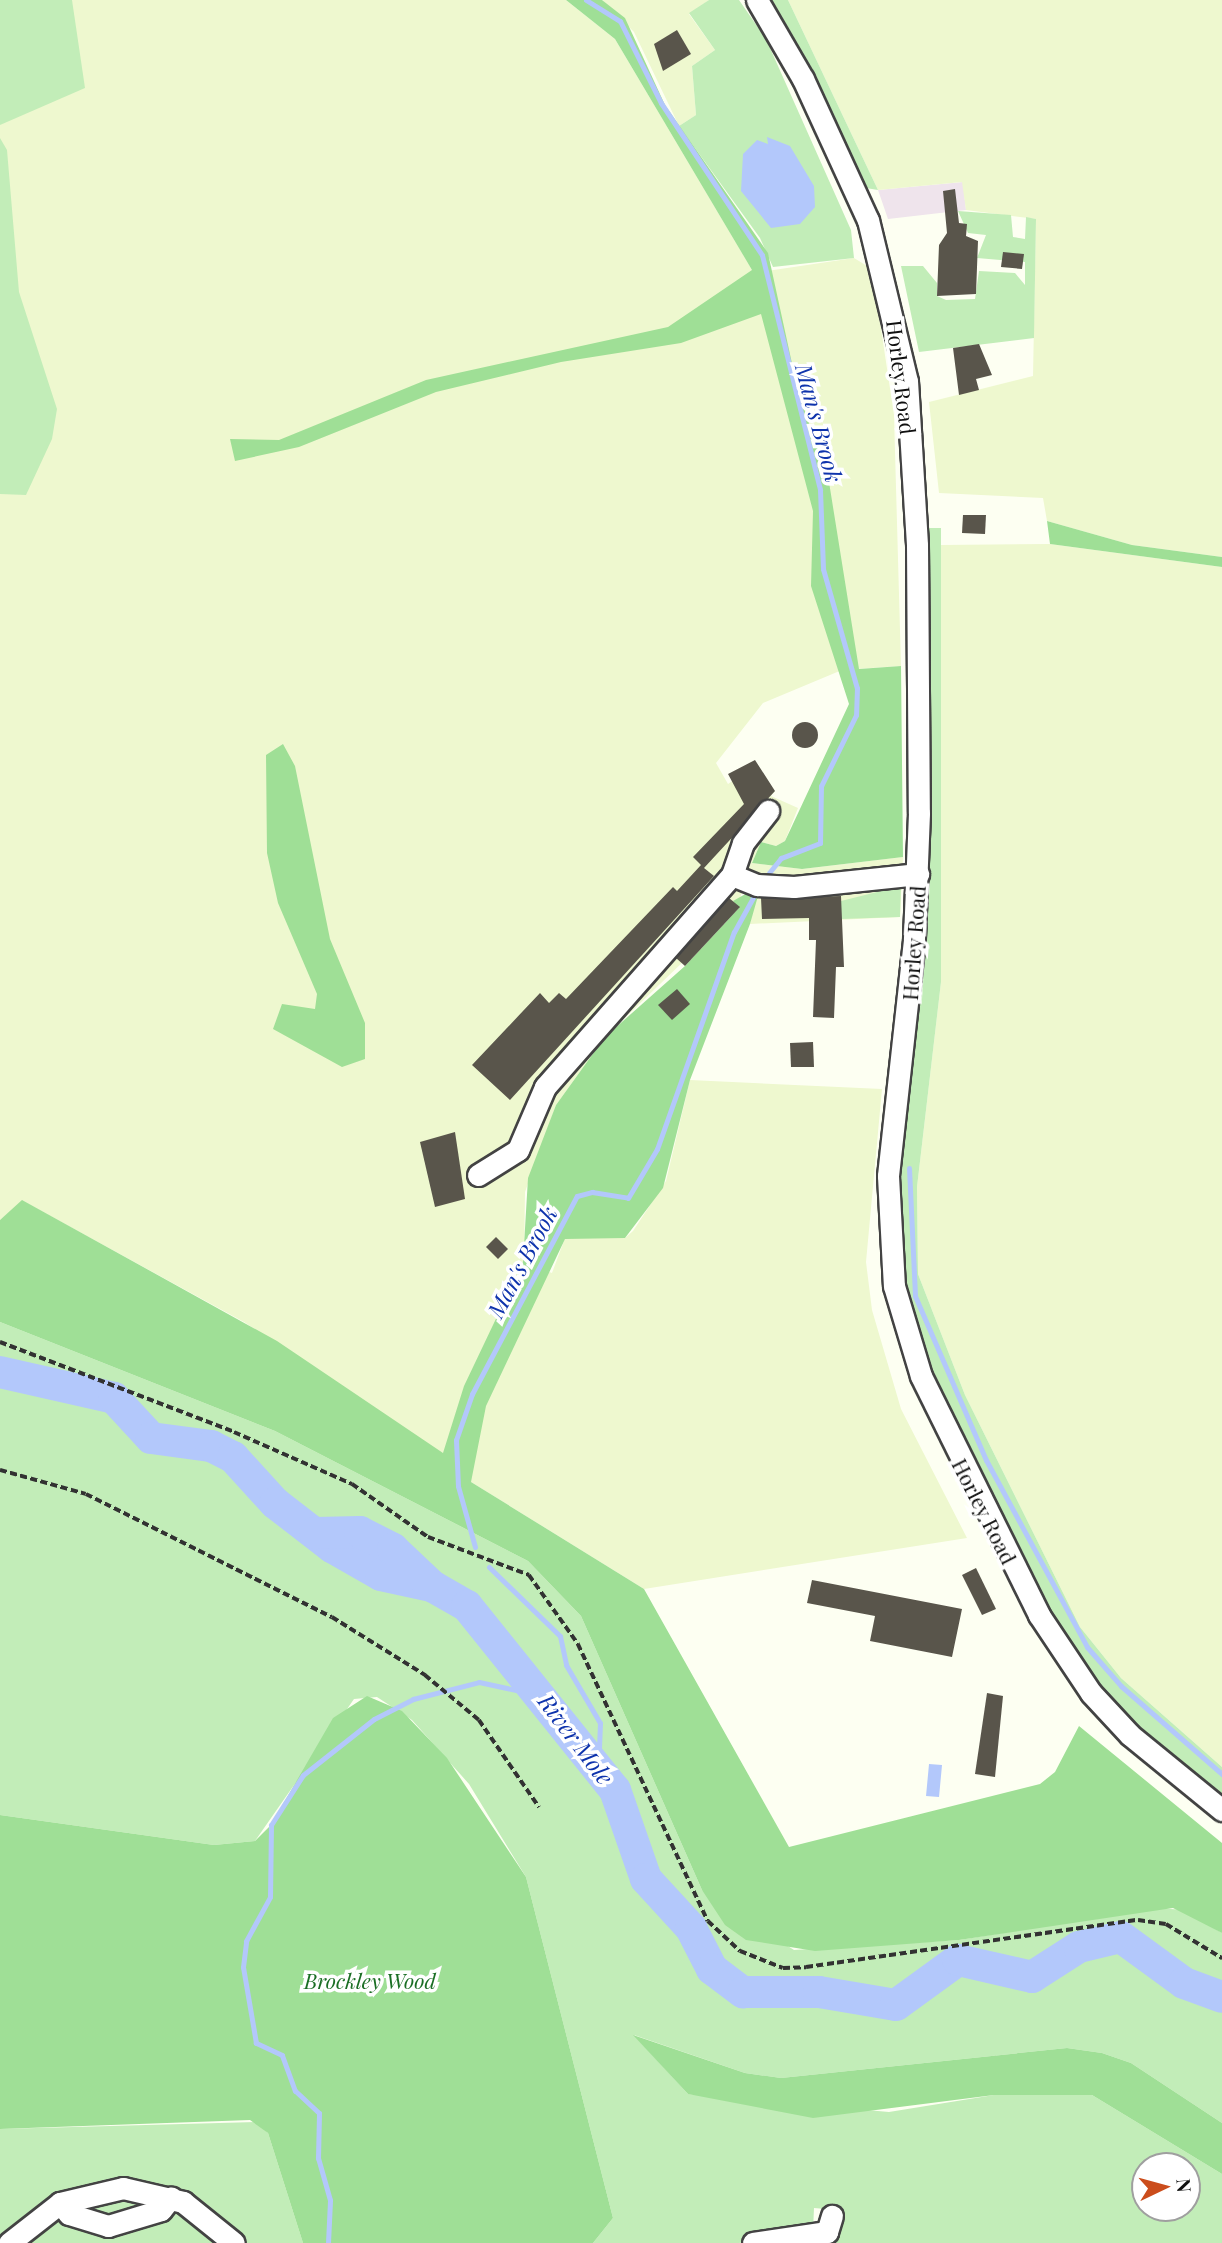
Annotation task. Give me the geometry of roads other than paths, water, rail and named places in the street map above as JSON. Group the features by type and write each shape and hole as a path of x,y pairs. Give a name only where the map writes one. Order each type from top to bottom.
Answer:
{"street":[{"name":"Horley Road","path":"758,0 803,79 868,220 903,357 917,545 918,874 888,1176 887,1232 906,1333 992,1528 1071,1665 1130,1735 1222,1810"},
{"path":"478,1175 518,1150 550,1080 732,875 743,843 768,811"},
{"path":"732,875 757,885 794,887 918,874"},
{"path":"9,2243 60,2203 113,2188 171,2197 203,2213 234,2243"},
{"path":"60,2203 69,2214 108,2225 160,2210 171,2197"},
{"path":"753,2243 827,2232 832,2216"}],"water":[{"path":"767,137 790,146 814,186 815,207 800,224 771,228 741,191 743,154 757,140 768,144"},
{"path":"929,1764 942,1765 939,1797 926,1796"}],"waterway":[{"name":"Man's Brook","path":"586,0 620,21 661,103 762,255 820,490 823,569 857,688 856,715 821,786 820,843 781,858 769,873"},
{"name":"Man's Brook","path":"475,1547 458,1486 456,1440 472,1394 577,1196 592,1192 628,1198 657,1149 734,932 755,894"},
{"path":"909,1168 915,1296 986,1460 1087,1647 1121,1686 1222,1774"},
{"name":"River Mole","path":"0,1372 114,1398 151,1438 211,1446 233,1457 275,1503 332,1547 381,1575 432,1586 467,1606 615,1790 646,1879 691,1928 712,1969 743,1992 819,1992 896,2005 958,1960 1032,1977 1079,1947 1121,1937 1184,1983 1222,1997"},
{"path":"315,1533 360,1532 393,1549 432,1586"},
{"name":"Man's Brook","path":"489,1567 560,1636 566,1665 600,1723 598,1773"},
{"name":"Man's Brook","path":"328,2243 330,2200 318,2158 319,2113 295,2091 282,2055 256,2043 243,1967 246,1941 270,1897 271,1825 303,1775 374,1719 413,1699 479,1682 543,1696"}],"park label":[{"name":"Brockley Wood","path":"370,1980"}]}
